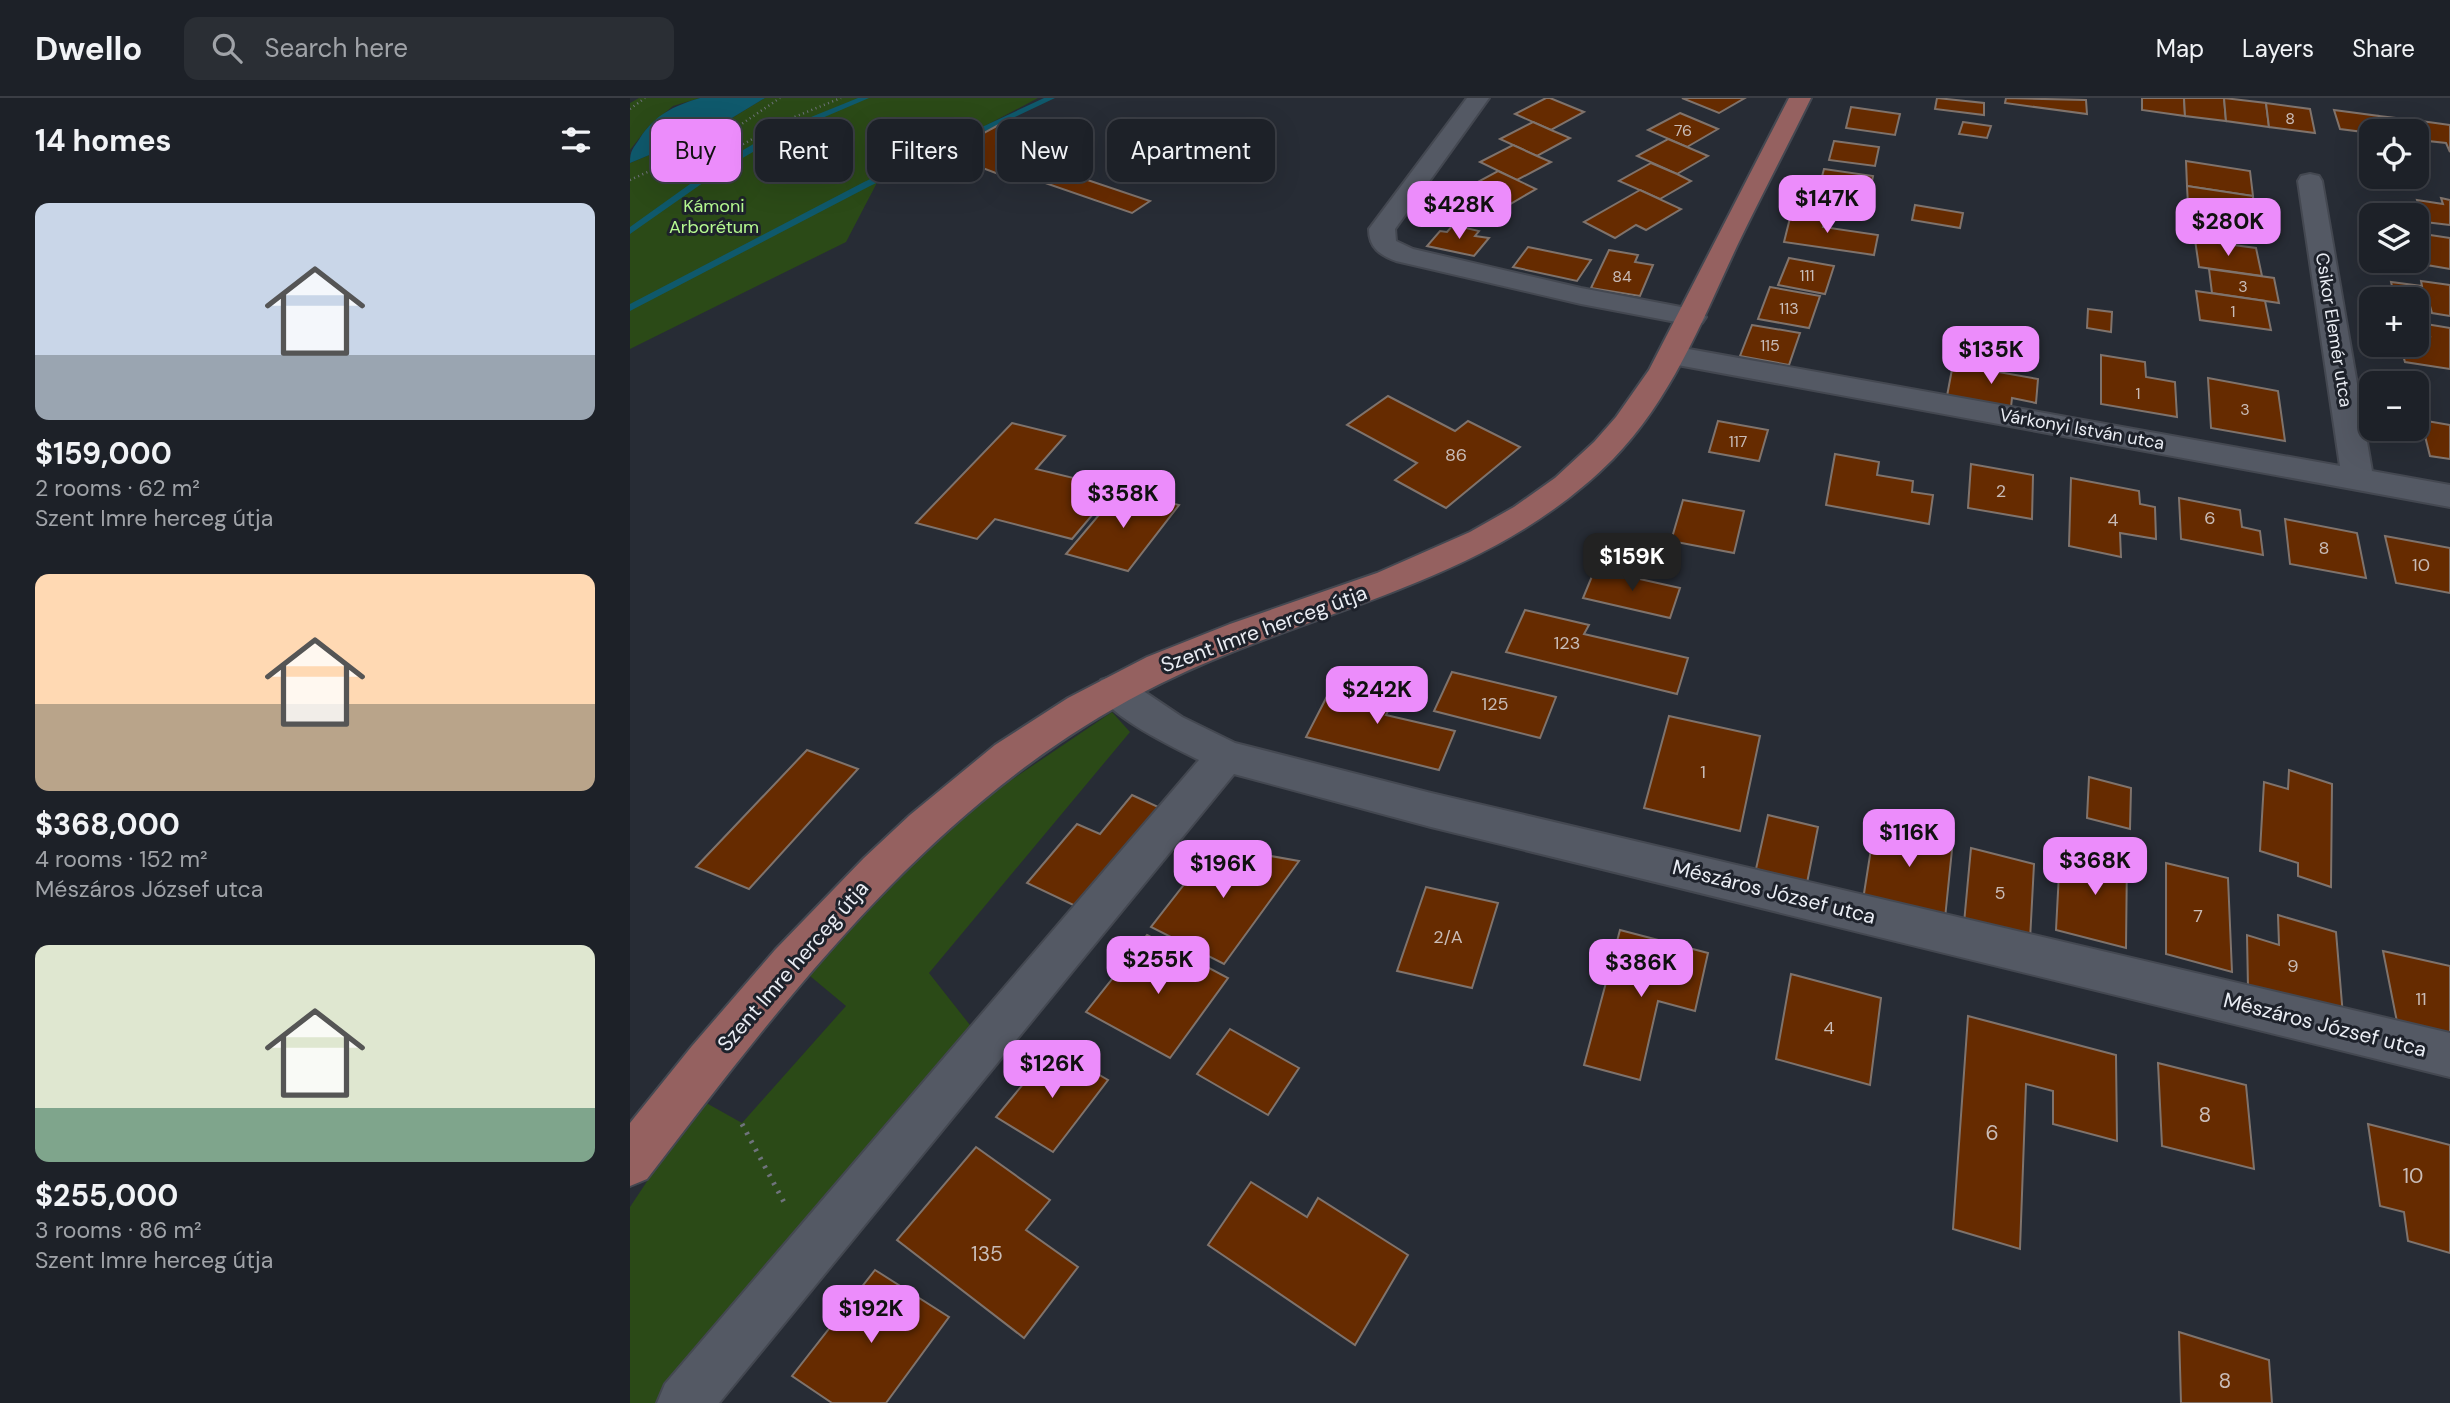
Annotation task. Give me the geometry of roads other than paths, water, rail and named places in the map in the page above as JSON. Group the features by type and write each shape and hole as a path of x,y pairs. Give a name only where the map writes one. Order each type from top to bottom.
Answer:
{"main road":[{"name":"Szent Imre herceg útja","path":"630,1161 697,1075 850,898 914,835 1028,742 1114,690 1170,662 1244,632 1412,573 1471,548 1527,516 1569,485 1608,446 1672,355 1735,223 1800,98"}],"street":[{"path":"1478,98 1382,229 1381,240 1386,248 1405,255 1581,296 1692,317"},
{"name":"Csikor Elemér utca","path":"2310,181 2358,480"},
{"name":"Várkonyi István utca","path":"1672,355 2450,496"},
{"name":"Mészáros József utca","path":"1114,690 1169,728 1226,756 1431,810 2450,1055"},
{"path":"684,1403 1226,756"}],"water":[{"path":"700,98 765,98 730,119 656,119 681,104"},
{"path":"651,124 651,154 630,163 632,150"}],"waterway":[{"path":"630,231 714,171 777,134 865,98"},
{"path":"630,308 867,184 1051,98"}],"park label":[{"name":"Kámoni Arborétum","path":"714,216"}]}
